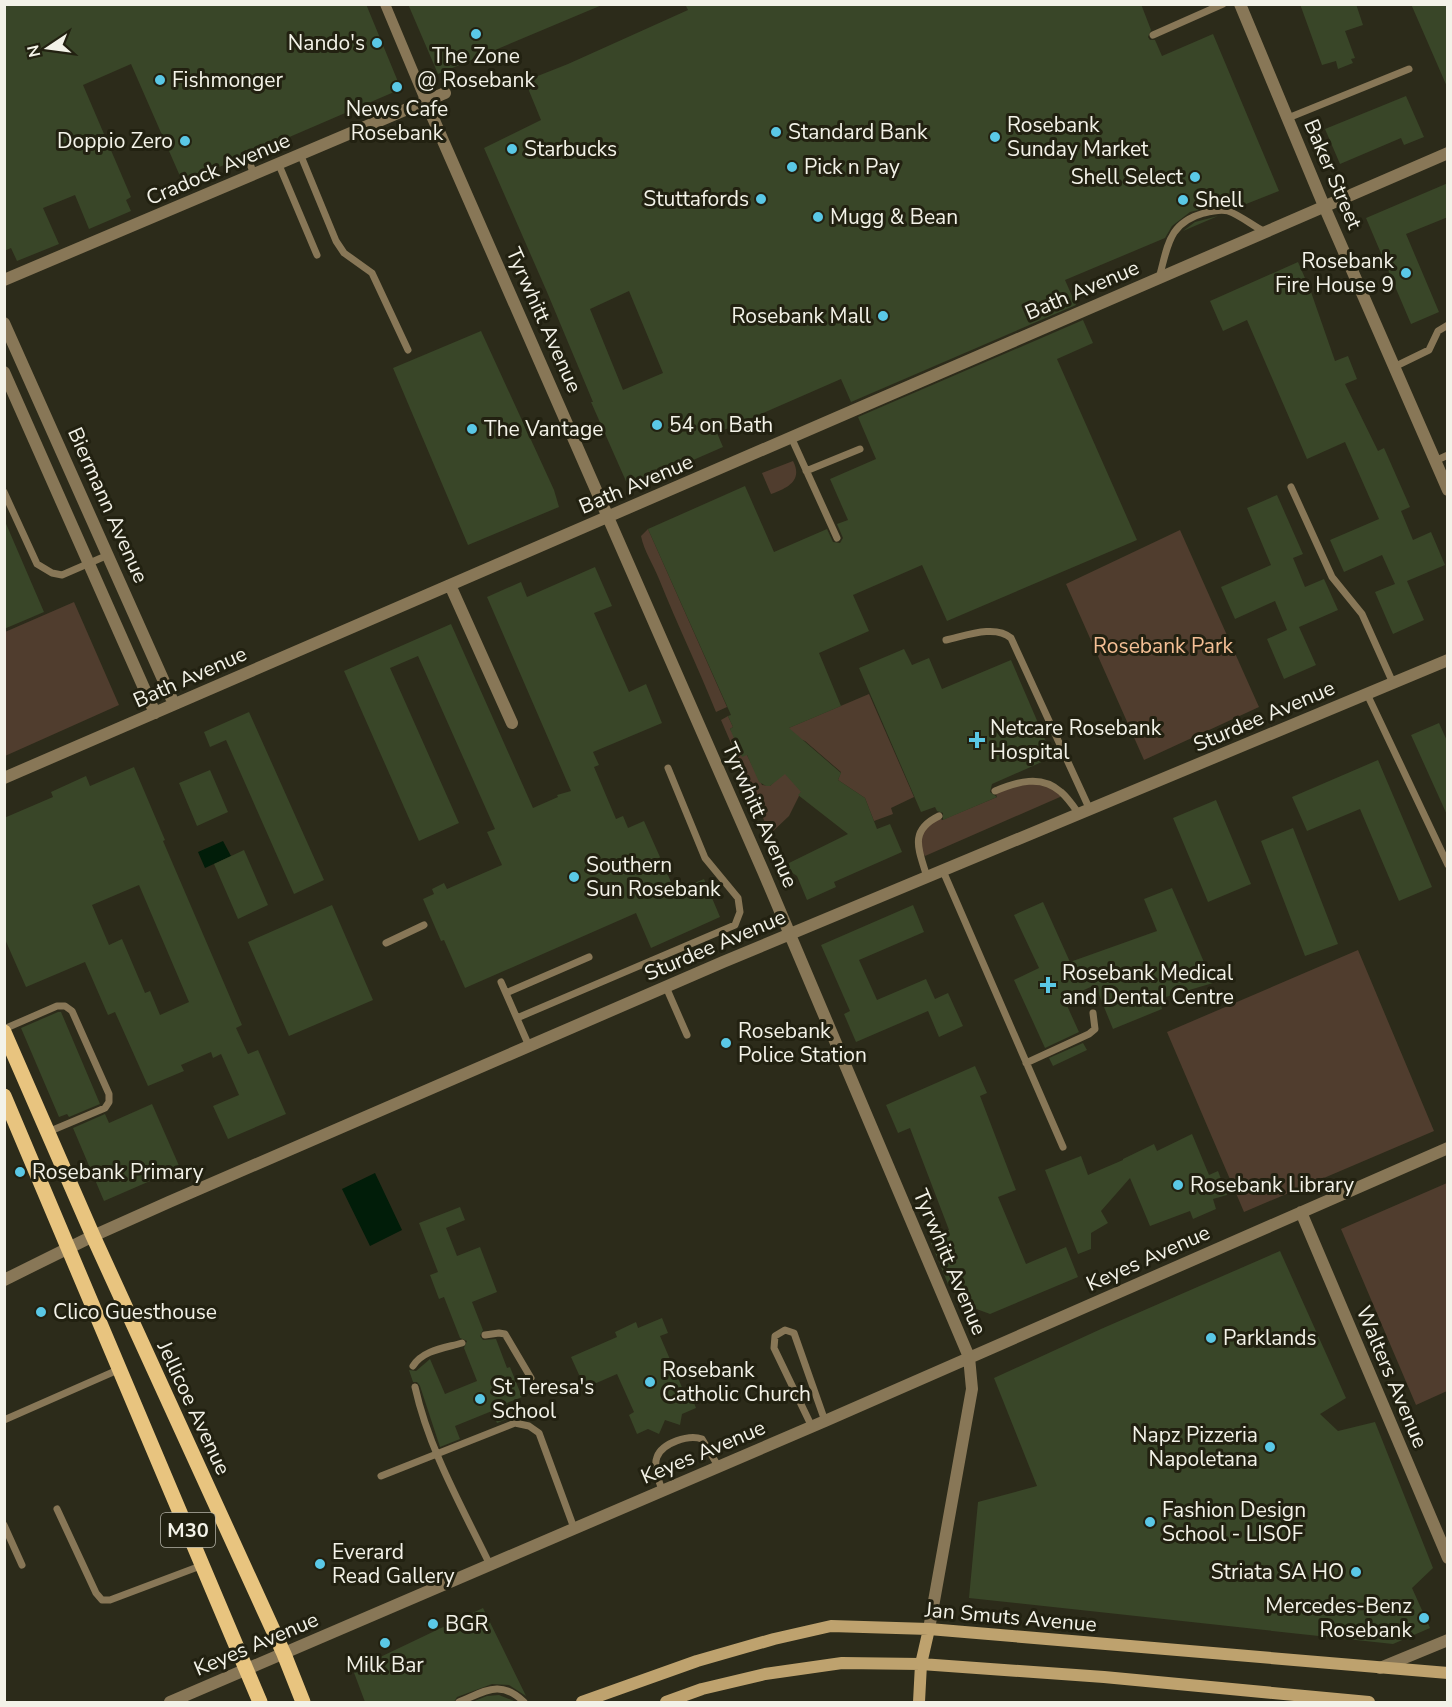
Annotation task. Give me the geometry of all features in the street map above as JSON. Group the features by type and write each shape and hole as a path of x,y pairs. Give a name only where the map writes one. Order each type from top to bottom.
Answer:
{"main road":[{"name":"Jellicoe Avenue","path":"4,1030 93,1236 284,1654 303,1702"},
{"name":"M30","path":"4,1096 260,1702"},
{"name":"Jan Smuts Avenue","path":"582,1702 697,1661 831,1626 928,1629 1448,1673"},
{"name":"Tyrwhitt Avenue","path":"919,1702 921,1664 928,1629"},
{"path":"666,1702 702,1689 765,1674 842,1663 921,1664 1104,1677 1369,1702"}],"street":[{"name":"Tyrwhitt Avenue","path":"385,4 790,934 969,1358 972,1389 928,1629"},
{"name":"Baker Street","path":"1240,4 1324,206 1448,490"},
{"name":"Cradock Avenue","path":"4,280 445,93"},
{"name":"Bath Avenue","path":"4,778 1448,153"},
{"name":"Biermann Avenue","path":"4,323 174,704"},
{"name":"Biermann Avenue","path":"4,372 155,713"},
{"path":"57,490 76,481"},
{"path":"450,585 512,723"},
{"name":"Sturdee Avenue","path":"4,1280 93,1236 666,987 1448,660"},
{"name":"Keyes Avenue","path":"170,1702 812,1427 1448,1148"},
{"name":"Walters Avenue","path":"1301,1212 1448,1558"},
{"path":"1379,1668 1448,1640"}],"lane":[{"path":"1153,35 1223,4"},
{"path":"1288,118 1410,69"},
{"path":"247,155 254,175"},
{"path":"301,156 336,241 344,253 372,273 408,350"},
{"path":"279,165 317,255"},
{"path":"1160,278 1170,237 1177,227 1197,215 1220,210 1228,211 1265,232"},
{"path":"1394,367 1430,350 1438,331 1448,325"},
{"path":"791,438 837,538"},
{"path":"806,471 860,449"},
{"path":"1435,461 1448,455"},
{"path":"1291,488 1332,577 1362,614 1393,684"},
{"path":"4,492 37,564 52,573 62,575 108,555"},
{"path":"946,640 992,632 1006,634 1011,638 1084,812"},
{"path":"1367,694 1448,864"},
{"path":"517,1017 735,925 740,912 738,898 705,858 668,768"},
{"path":"995,791 1020,782 1039,781 1062,792 1084,812"},
{"path":"927,877 918,846 918,836 921,828 939,816"},
{"path":"943,870 1063,1147"},
{"path":"386,943 424,925"},
{"path":"506,993 589,957"},
{"path":"501,982 529,1046"},
{"path":"666,987 687,1035"},
{"path":"4,1030 57,1006 65,1006 72,1011 109,1094 109,1102 105,1108 48,1132"},
{"path":"1026,1063 1089,1034 1095,1029 1094,1013"},
{"path":"812,1427 774,1348 775,1336 786,1330 794,1333 825,1421"},
{"path":"485,1335 505,1334 531,1378"},
{"path":"413,1366 418,1358 462,1343"},
{"path":"4,1420 120,1369"},
{"path":"415,1387 436,1454 490,1565"},
{"path":"381,1476 515,1423 529,1426 539,1433 574,1528"},
{"path":"662,1490 656,1467 657,1457 661,1451 674,1443 688,1437 702,1439 717,1466"},
{"path":"57,1509 96,1593 102,1600 110,1600 202,1565"},
{"path":"4,1525 22,1565"},
{"path":"459,1702 485,1692 504,1688 524,1702"}],"green space":[{"path":"793,461 796,468 795,478 788,486 771,494 762,473"},
{"path":"648,529 727,707 716,712 644,547 641,536"},
{"name":"Rosebank Park","path":"1180,530 1259,707 1144,760 1066,584"},
{"path":"74,602 119,705 5,756 5,632"},
{"path":"869,694 914,797 891,808 893,814 874,821 865,798 838,780 841,772 805,741 772,735"},
{"path":"728,716 733,727 730,729 747,755 762,785 770,786 785,771 802,790 789,816 770,834 721,720"},
{"path":"1031,780 1062,792 1060,797 925,856 918,846 918,836 939,816 942,820 997,797 995,791"},
{"path":"1358,950 1434,1131 1244,1212 1167,1032"},
{"path":"1447,1183 1447,1391 1416,1405 1341,1229"}],"shaded area":[{"path":"223,841 231,856 205,868 198,852"},
{"path":"375,1173 402,1230 370,1246 342,1189"}],"building":[{"path":"4,4 366,4 401,89 252,153 245,150 242,157 183,183 131,64 83,85 131,197 126,200 131,211 89,229 75,195 43,208 59,244 17,261 11,248 4,251"},
{"name":"The Zone @ Rosebank","path":"408,4 602,4 602,5 438,74"},
{"name":"Rosebank Mall","path":"685,4 1141,4 1151,30 1148,37 1150,40 1155,40 1162,56 1213,34 1279,191 1236,208 1219,205 1190,212 1172,226 1165,238 1065,280 1076,305 851,402 841,379 717,433 723,447 629,488 484,148 541,120 525,81 688,10","holes":["629,291 663,373 623,390 590,309"]},
{"path":"1300,4 1356,4 1363,25 1345,31 1355,58 1351,59 1353,63 1338,69 1336,61 1322,65"},
{"path":"1411,4 1448,4 1448,89"},
{"path":"1406,96 1424,137 1404,145 1401,138 1340,164 1325,129"},
{"name":"Rosebank Fire House 9","path":"1448,183 1448,217 1406,234 1439,312 1411,324 1366,218"},
{"path":"1218,216 1183,231 1195,222"},
{"path":"1298,262 1335,361 1348,356 1357,379 1345,384 1378,451 1384,448 1410,507 1401,511 1413,540 1431,532 1445,565 1407,581 1424,620 1393,634 1375,592 1395,584 1382,555 1344,572 1330,540 1379,519 1345,442 1307,459 1247,320 1223,331 1210,301"},
{"path":"1083,320 1093,343 1057,359 1137,540 947,621 922,565 853,595 869,631 819,653 841,706 789,728 841,773 838,780 865,798 877,829 890,824 902,852 834,882 836,887 807,900 797,876 788,870 789,863 848,834 798,795 801,792 785,774 770,786 766,786 759,782 747,755 742,757 730,729 733,727 728,716 731,715 648,529 745,486 774,552 827,529 833,542 840,543 843,538 837,524 848,520 830,479 876,459 858,417"},
{"name":"The Vantage","path":"481,331 554,490 559,507 468,545 393,368"},
{"path":"1277,495 1303,554 1293,558 1305,587 1324,579 1338,610 1299,627 1316,665 1284,679 1267,639 1287,630 1275,601 1235,619 1221,587 1271,565 1247,508"},
{"path":"4,519 44,612 4,629"},
{"path":"595,567 612,606 594,613 629,692 646,684 662,723 593,752 599,765 594,767 616,819 623,816 628,828 644,821 675,891 704,879 720,917 651,948 636,913 465,988 423,899 434,894 432,889 444,883 447,889 502,865 487,832 495,829 418,656 390,668 459,823 419,841 344,671 451,624 533,808 558,797 557,795 571,791 487,597 521,582 527,597"},
{"path":"904,649 912,665 929,658 942,689 1011,660 1051,753 1042,757 1044,761 992,784 990,792 997,797 943,820 943,813 937,811 935,807 921,812 859,668"},
{"path":"249,712 324,880 294,894 226,740 210,747 204,732"},
{"path":"1439,723 1448,743 1448,817 1411,735"},
{"path":"1378,760 1432,887 1399,901 1360,809 1307,831 1292,797"},
{"path":"134,767 165,840 163,841 242,1025 236,1028 248,1054 258,1050 286,1114 228,1139 213,1106 239,1095 221,1054 213,1058 211,1052 181,1065 184,1071 148,1086 115,1012 108,1015 85,962 26,987 4,937 4,818 53,797 51,792 86,776 90,786","holes":["139,885 189,1002 160,1015 150,991 145,993 122,939 109,945 92,905"]},
{"path":"210,770 228,812 197,826 179,783"},
{"path":"1216,800 1251,884 1208,902 1173,818"},
{"path":"1293,828 1338,944 1305,956 1261,841"},
{"path":"244,850 268,905 238,919 214,864"},
{"path":"1172,888 1213,983 1159,999 1162,1009 1113,1029 1095,985 1064,999 1079,1032 1045,1048 1014,980 1039,968 1014,915 1043,902 1070,962 1157,931 1144,899"},
{"path":"332,905 373,1000 289,1036 248,942"},
{"path":"913,905 924,932 859,960 877,1000 926,979 935,999 948,993 963,1026 939,1037 928,1011 856,1042 844,1014 850,1011 821,945"},
{"path":"61,1012 100,1104 69,1117 67,1114 59,1117 21,1028"},
{"path":"1083,1043 1087,1050 1053,1066 1049,1058"},
{"path":"975,1066 987,1093 980,1096 1016,1190 998,1197 1026,1264 1066,1247 1078,1277 990,1314 971,1307 960,1279 948,1284 929,1238 949,1230 910,1128 898,1133 886,1105"},
{"path":"152,1104 180,1168 104,1201 73,1128 105,1114 109,1123"},
{"path":"1192,1134 1209,1175 1218,1171 1227,1195 1213,1199 1216,1209 1193,1219 1190,1211 1150,1226 1130,1178 1101,1211 1108,1223 1091,1233 1091,1249 1078,1254 1045,1170 1081,1156 1088,1175 1154,1144 1157,1151"},
{"path":"460,1207 465,1220 446,1228 457,1256 480,1247 497,1292 472,1302 483,1330 480,1336 483,1340 496,1339 507,1368 510,1367 522,1397 507,1403 512,1417 497,1423 492,1411 455,1426 460,1439 440,1447 420,1386 417,1382 413,1382 409,1370 416,1371 430,1359 445,1394 477,1381 464,1348 467,1341 460,1338 444,1297 439,1299 430,1275 438,1272 419,1223"},
{"path":"1280,1251 1346,1398 1320,1414 1338,1431 1375,1422 1433,1568 1412,1588 1430,1628 1393,1644 969,1598 978,1502 1037,1486 994,1378"},
{"name":"Rosebank Catholic Church","path":"662,1318 668,1333 660,1336 684,1392 689,1390 696,1408 682,1414 680,1425 665,1420 659,1434 648,1429 637,1434 629,1415 634,1412 617,1374 585,1388 571,1357 617,1337 615,1332 636,1322 638,1328"},
{"path":"483,1608 526,1696 509,1685 492,1684 457,1697 454,1702 365,1702 353,1670"},
{"path":"499,1695 514,1701 472,1702 487,1696"}],"place":[{"name":"The Zone @ Rosebank","path":"476,34"},
{"name":"Nando's","path":"377,43"},
{"name":"Fishmonger","path":"160,80"},
{"name":"News Cafe Rosebank","path":"397,87"},
{"name":"Standard Bank","path":"776,132"},
{"name":"Rosebank Sunday Market","path":"995,137"},
{"name":"Doppio Zero","path":"185,141"},
{"name":"Starbucks","path":"512,149"},
{"name":"Pick n Pay","path":"792,167"},
{"name":"Shell Select","path":"1195,177"},
{"name":"Stuttafords","path":"761,199"},
{"name":"Shell","path":"1183,200"},
{"name":"Mugg & Bean","path":"818,217"},
{"name":"Rosebank Fire House 9","path":"1406,273"},
{"name":"Rosebank Mall","path":"883,316"},
{"name":"54 on Bath","path":"657,425"},
{"name":"The Vantage","path":"472,429"},
{"name":"Netcare Rosebank Hospital","path":"977,740"},
{"name":"Southern Sun Rosebank","path":"574,877"},
{"name":"Rosebank Medical and Dental Centre","path":"1048,985"},
{"name":"Rosebank Police Station","path":"726,1043"},
{"name":"Rosebank Primary","path":"20,1172"},
{"name":"Rosebank Library","path":"1178,1185"},
{"name":"Clico Guesthouse","path":"41,1312"},
{"name":"Parklands","path":"1211,1338"},
{"name":"Rosebank Catholic Church","path":"650,1382"},
{"name":"St Teresa's School","path":"480,1399"},
{"name":"Napz Pizzeria Napoletana","path":"1270,1447"},
{"name":"Fashion Design School - LISOF","path":"1150,1522"},
{"name":"Everard Read Gallery","path":"320,1564"},
{"name":"Striata SA HO","path":"1356,1572"},
{"name":"Mercedes-Benz Rosebank","path":"1424,1618"},
{"name":"BGR","path":"433,1624"},
{"name":"Milk Bar","path":"385,1643"}]}
